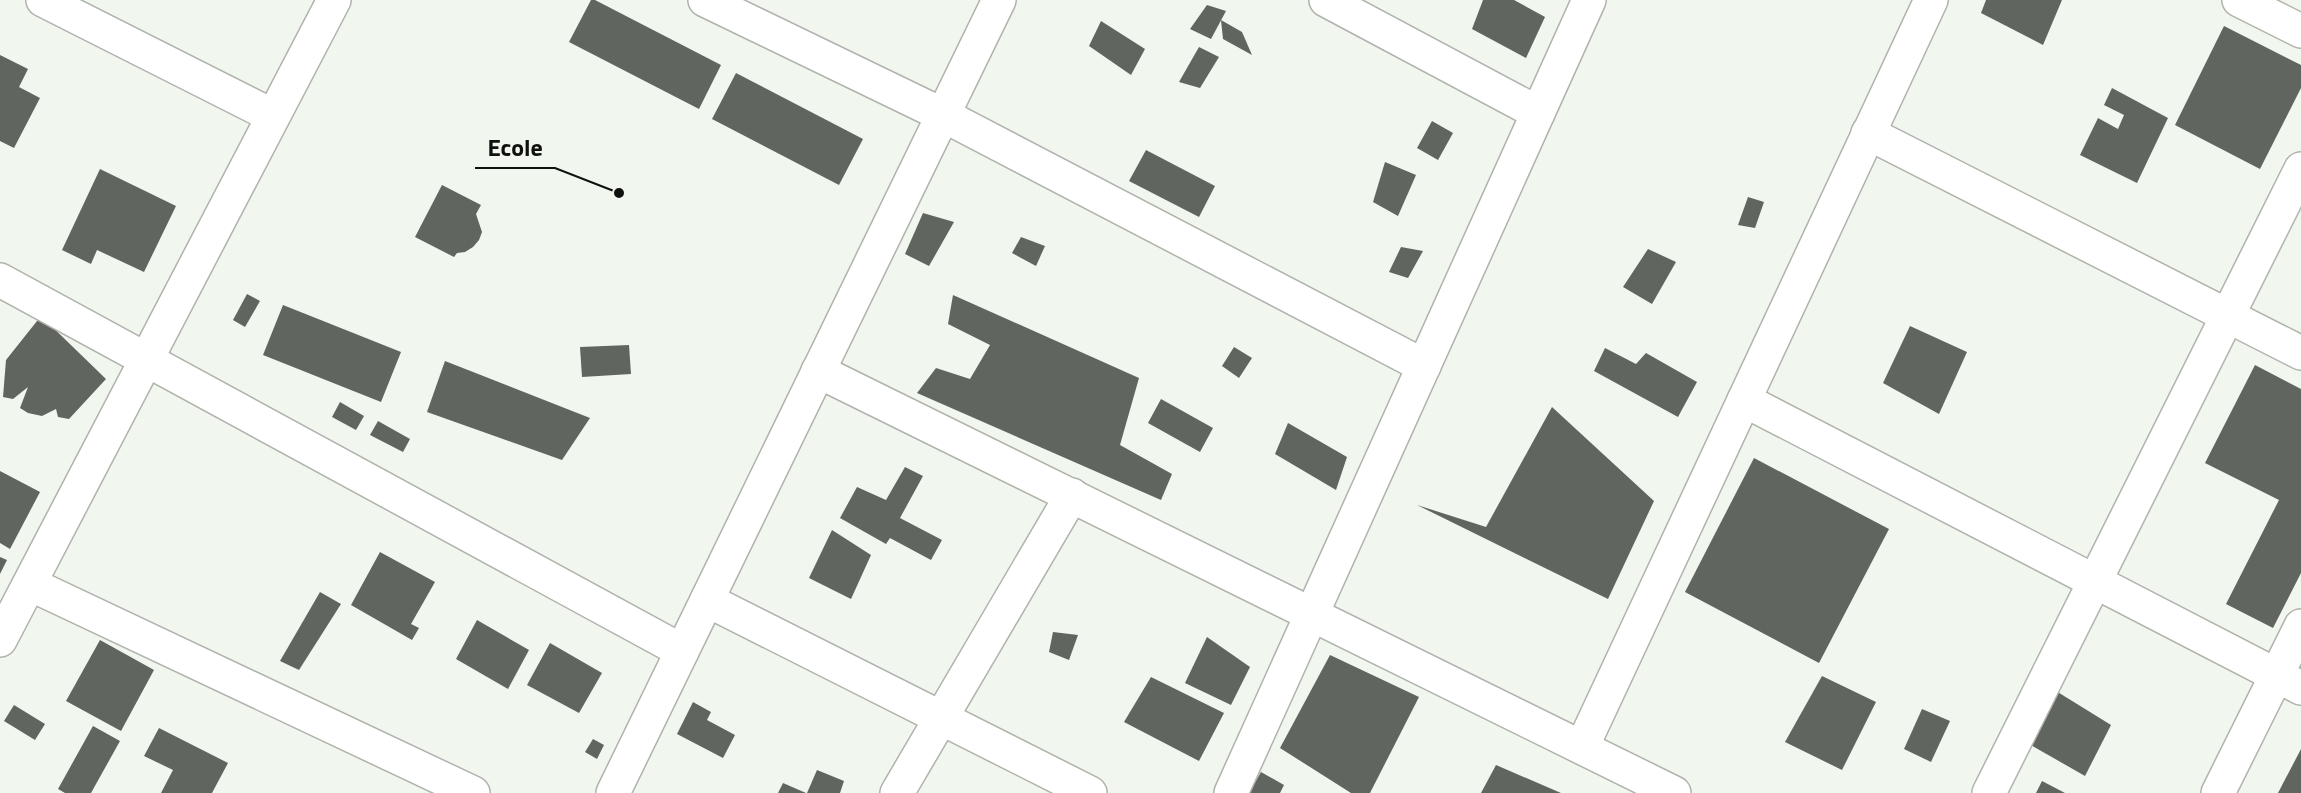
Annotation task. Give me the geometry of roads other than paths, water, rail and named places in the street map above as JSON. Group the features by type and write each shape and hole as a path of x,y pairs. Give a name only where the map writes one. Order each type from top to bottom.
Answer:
{"street":[{"path":"43,0 273,116"},
{"path":"0,640 334,0"},
{"path":"705,0 943,115 1424,366"},
{"path":"613,793 999,0"},
{"path":"1326,0 1538,113"},
{"path":"1231,793 1589,0"},
{"path":"1582,747 1931,0"},
{"path":"2239,0 2301,31"},
{"path":"1868,133 2301,353"},
{"path":"1989,793 2301,169"},
{"path":"0,280 682,651"},
{"path":"818,371 1674,793"},
{"path":"1744,400 2289,681"},
{"path":"897,793 1072,495"},
{"path":"30,584 473,793"},
{"path":"707,600 1090,793"},
{"path":"2218,793 2289,681 2301,626"}],"place":[{"name":"Ecole","path":"619,193"}]}
